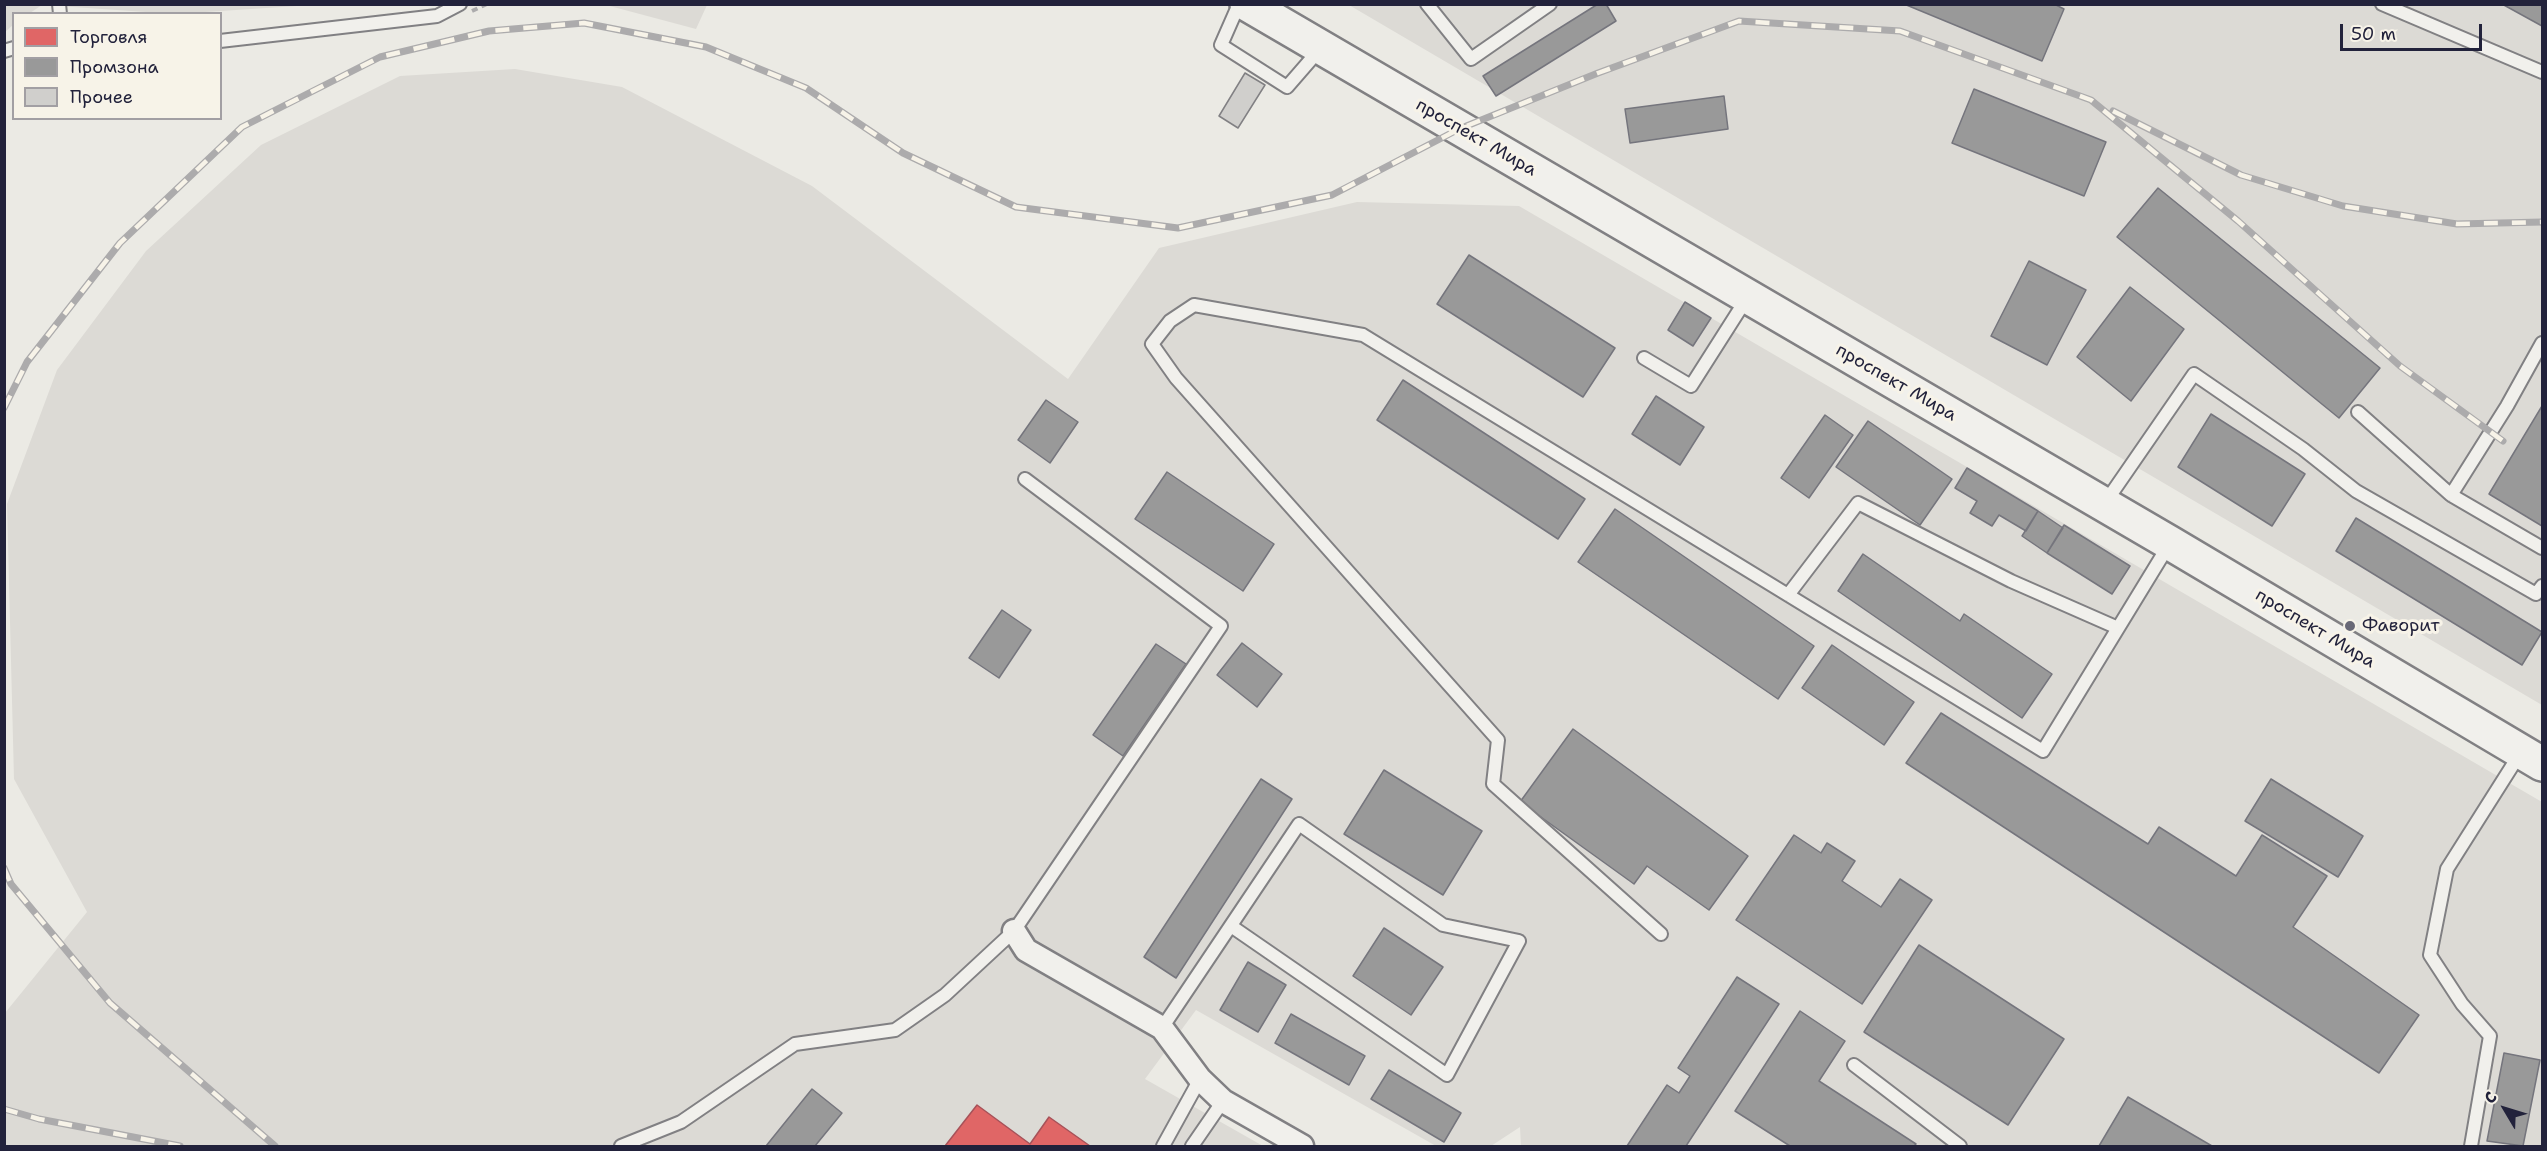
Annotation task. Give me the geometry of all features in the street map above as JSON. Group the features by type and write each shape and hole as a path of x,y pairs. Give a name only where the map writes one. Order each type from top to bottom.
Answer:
{"main road":[{"name":"проспект Мира","path":"1247,4 2170,543 2532,758"}],"street":[{"path":"1014,931 1026,950 1162,1028 1200,1079 1223,1101 1302,1146"}],"lane":[{"path":"222,41 437,16 460,4"},
{"path":"1239,4 1221,45 1287,87 1321,48"},
{"path":"1427,4 1471,59 1550,4"},
{"path":"2382,4 2542,72"},
{"path":"1644,358 1691,386 1748,297"},
{"path":"1661,934 1493,784 1498,740 1176,378 1152,344 1170,321 1194,305 1363,335 2043,751 2170,543"},
{"path":"2451,495 2507,406 2542,343"},
{"path":"2104,505 2194,374 2303,449 2356,491 2536,594 2542,586"},
{"path":"2358,412 2451,495 2542,548"},
{"path":"621,1146 681,1122 795,1044 895,1030 945,995 1014,931 1221,626 1025,479"},
{"path":"1788,595 1858,503 2011,581 2118,628"},
{"path":"2471,1146 2490,1036 2462,1004 2430,955 2446,869 2532,758"},
{"path":"1162,1028 1299,824 1443,925 1519,940 1447,1075 1231,926"},
{"path":"1854,1065 1960,1146"},
{"path":"1163,1146 1200,1079"},
{"path":"1192,1146 1223,1101"}],"shaded area":[{"path":"5,4 42,4 32,12 12,12 12,26 5,32"},
{"path":"44,5 312,5 205,12 146,12"},
{"path":"606,5 707,5 696,29"},
{"path":"1349,5 2542,5 2542,705"},
{"path":"515,69 622,87 812,186 1068,379 1159,248 1357,202 1519,206 2542,802 2542,1146 1521,1146 1520,1127 1491,1146 1436,1146 1196,1010 1145,1079 1263,1146 5,1146 5,1013 87,912 14,779 7,504 57,370 146,251 261,145 400,76"}],"building: Торговля":[{"path":"977,1105 1030,1144 1049,1117 1090,1146 945,1146"}],"building: Промзона":[{"path":"1598,4 1606,4 1616,21 1496,96 1483,76"},
{"path":"1904,4 2054,4 2064,9 2042,61"},
{"path":"2502,4 2542,4 2542,26"},
{"path":"1974,89 2106,142 2084,196 1952,143"},
{"path":"1724,96 1728,129 1630,143 1625,109"},
{"path":"2158,188 2380,368 2339,418 2117,237"},
{"path":"1469,255 1615,348 1583,397 1437,304"},
{"path":"2029,261 2086,290 2047,365 1991,336"},
{"path":"2130,287 2184,329 2131,401 2077,357"},
{"path":"1685,302 1711,318 1693,346 1668,330"},
{"path":"1403,380 1585,499 1558,539 1377,420"},
{"path":"1656,396 1704,427 1680,465 1632,434"},
{"path":"1046,400 1078,422 1050,463 1018,440"},
{"path":"2542,406 2542,526 2489,494"},
{"path":"2211,414 2305,474 2272,526 2178,467"},
{"path":"1825,415 1853,435 1809,498 1781,478"},
{"path":"1868,421 1952,479 1920,525 1836,467"},
{"path":"1967,468 2038,511 2026,531 1999,515 1992,526 1970,513 1977,501 1955,488"},
{"path":"1167,472 1274,544 1243,591 1135,519"},
{"path":"1615,509 1814,646 1778,699 1578,562"},
{"path":"2038,511 2063,528 2047,553 2022,536"},
{"path":"2356,518 2542,632 2522,665 2336,551"},
{"path":"2064,525 2130,566 2112,594 2047,553"},
{"path":"1863,554 1960,621 1964,614 2052,674 2022,718 1838,591"},
{"path":"1002,610 1031,630 999,678 969,658"},
{"path":"1242,643 1282,674 1257,707 1217,675"},
{"path":"1156,644 1186,664 1123,756 1093,735"},
{"path":"1832,645 1914,702 1884,745 1802,688"},
{"path":"1941,713 2148,844 2159,827 2236,876 2262,835 2327,876 2293,927 2419,1015 2379,1073 1906,763"},
{"path":"1573,729 1748,856 1709,910 1647,866 1634,884 1520,802"},
{"path":"1384,770 1482,831 1443,895 1344,834"},
{"path":"1261,779 1292,799 1176,978 1144,957"},
{"path":"2271,779 2363,836 2338,877 2245,821"},
{"path":"1794,835 1821,853 1827,843 1855,861 1842,881 1881,907 1900,879 1932,900 1862,1004 1736,920"},
{"path":"1384,928 1443,967 1411,1015 1353,976"},
{"path":"1919,945 2064,1039 2008,1125 1864,1032"},
{"path":"1248,962 1286,985 1258,1032 1220,1010"},
{"path":"1737,977 1779,1004 1686,1146 1627,1146 1667,1085 1679,1093 1690,1076 1678,1068"},
{"path":"1800,1011 1845,1041 1819,1081 1916,1144 1914,1146 1790,1146 1735,1111"},
{"path":"1291,1014 1365,1056 1349,1085 1275,1043"},
{"path":"2504,1053 2540,1060 2523,1146 2487,1141"},
{"path":"1389,1070 1461,1113 1444,1142 1371,1099"},
{"path":"812,1089 842,1113 815,1146 766,1146"},
{"path":"2128,1097 2212,1146 2099,1146"}],"building: Прочее":[{"path":"1245,73 1265,85 1238,128 1219,116"}],"railway":[{"path":"4,408 27,362 120,243 242,127 380,57 489,31 584,23 706,47 806,88 903,153 1016,207 1178,228 1332,195 1459,129 1598,73 1739,21 1900,31 2091,100 2238,221 2400,366 2503,441"},
{"path":"2113,111 2241,175 2343,206 2457,224 2542,222"},
{"path":"4,868 11,884 110,1003 275,1146"},
{"path":"4,1109 39,1119 180,1146"}],"place":[{"name":"Фаворит","path":"2350,626"}]}
